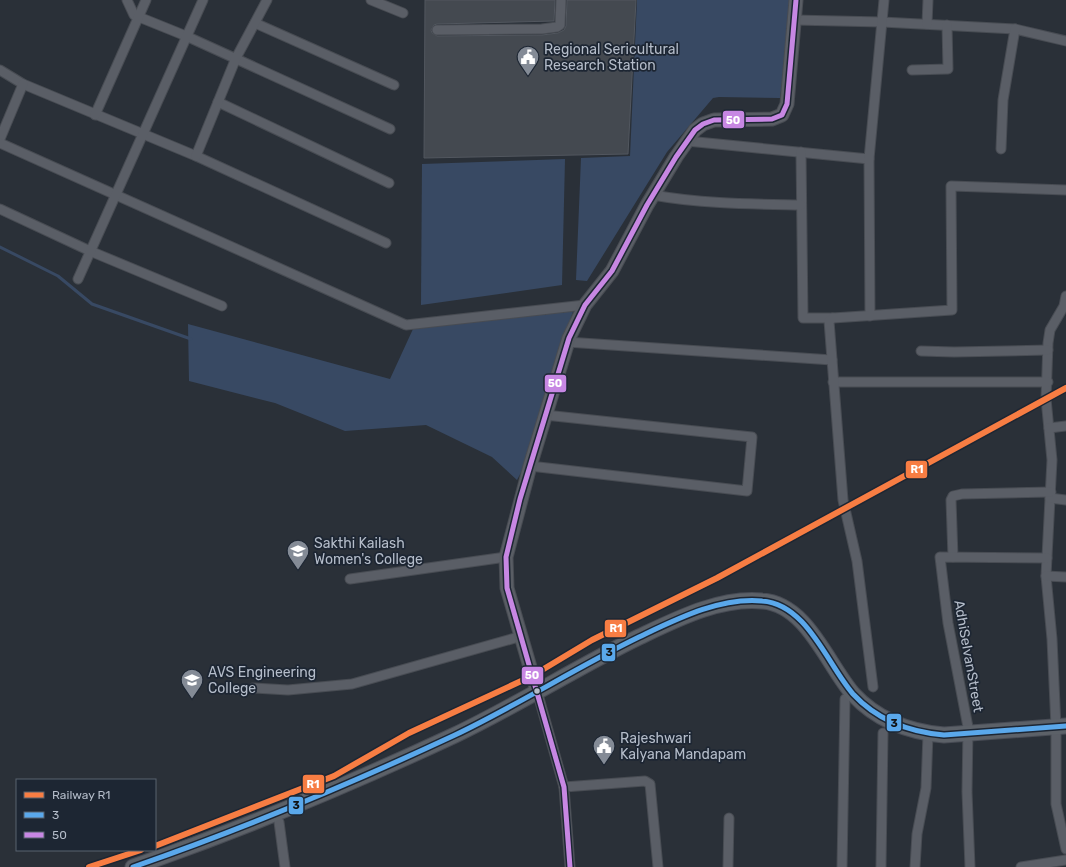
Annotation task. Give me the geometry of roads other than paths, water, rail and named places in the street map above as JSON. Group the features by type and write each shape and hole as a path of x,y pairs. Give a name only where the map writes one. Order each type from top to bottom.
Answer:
{"main road":[{"path":"730,603 743,597 759,595 776,596 790,602 808,617 855,685 881,708 891,715 920,725 968,731"},
{"path":"133,867 201,844 313,798 456,734 576,669 659,627 711,607 730,603 764,601 774,602 790,611 803,623 848,688 862,702 892,723 928,734 1061,723"},
{"path":"161,867 279,822 370,783 415,761 456,734"}],"street":[{"path":"127,0 134,15 138,17 236,58 390,129"},
{"path":"95,115 146,0"},
{"path":"78,279 203,0"},
{"path":"196,156 236,58 267,0"},
{"path":"371,0 402,13"},
{"path":"437,30 542,29 557,27 560,24 561,19 561,0"},
{"path":"570,867 564,787 522,636 507,588 506,557 530,466 567,342 585,305 612,271 653,195 695,130 703,124 714,120 765,120 782,115 787,104 796,0"},
{"path":"870,316 869,159 884,0"},
{"path":"927,24 928,0"},
{"path":"794,20 882,22 1014,29 1066,41"},
{"path":"255,23 394,85"},
{"path":"912,70 948,69 947,26"},
{"path":"1001,149 1003,100 1014,29"},
{"path":"0,70 23,84 142,135 196,156 386,243"},
{"path":"0,139 23,84"},
{"path":"218,102 389,183"},
{"path":"687,141 869,159"},
{"path":"0,143 406,325 585,305"},
{"path":"801,152 803,318 833,318 952,310 951,186 1066,190"},
{"path":"653,195 679,200 703,202 801,204"},
{"path":"0,209 90,251 222,306"},
{"path":"1066,296 1064,306 1050,330 1046,399 1052,460 1046,576 1061,723 1056,804 1066,849"},
{"path":"833,318 829,321 843,500 857,561 873,687"},
{"path":"567,342 832,360"},
{"path":"921,350 954,352 1048,350"},
{"path":"833,382 1048,382"},
{"path":"530,466 747,490 752,437 545,415"},
{"path":"1049,428 1066,426"},
{"path":"1047,558 953,557 950,500 953,496 962,494 1050,495 1066,500"},
{"path":"350,579 506,557"},
{"name":"AdhiSelvanStreet","path":"953,557 940,557 948,623 968,731 967,792 970,867"},
{"path":"1046,576 1066,577"},
{"path":"253,688 288,690 352,684 522,636"},
{"path":"842,867 846,699"},
{"path":"881,867 883,733"},
{"path":"915,867 916,834 926,788 928,734"},
{"path":"564,787 645,781 650,784 658,867"},
{"path":"728,867 729,818"},
{"path":"279,822 285,867"},
{"path":"1021,867 1066,860"}],"water":[{"path":"637,0 793,0 780,98 713,98 667,152 587,281 576,280 581,158 630,156"},
{"path":"565,159 562,285 421,305 422,164"},
{"path":"574,309 553,368 527,461 517,480 492,457 426,425 345,431 275,403 189,381 188,324 390,379 413,329"}],"waterway":[{"path":"0,247 58,276 92,304 191,339"}],"rail line":[{"name":"R1","path":"156,846 334,776 409,733 532,676 592,640 717,578 1066,388"},
{"name":"R1","path":"89,867 138,851"}],"place":[{"name":"Regional Sericultural Research Station","path":"528,76"},
{"name":"Sakthi Kailash Women's College","path":"298,570"},
{"name":"AVS Engineering College","path":"192,700"},
{"name":"Rajeshwari Kalyana Mandapam","path":"604,766"}]}
